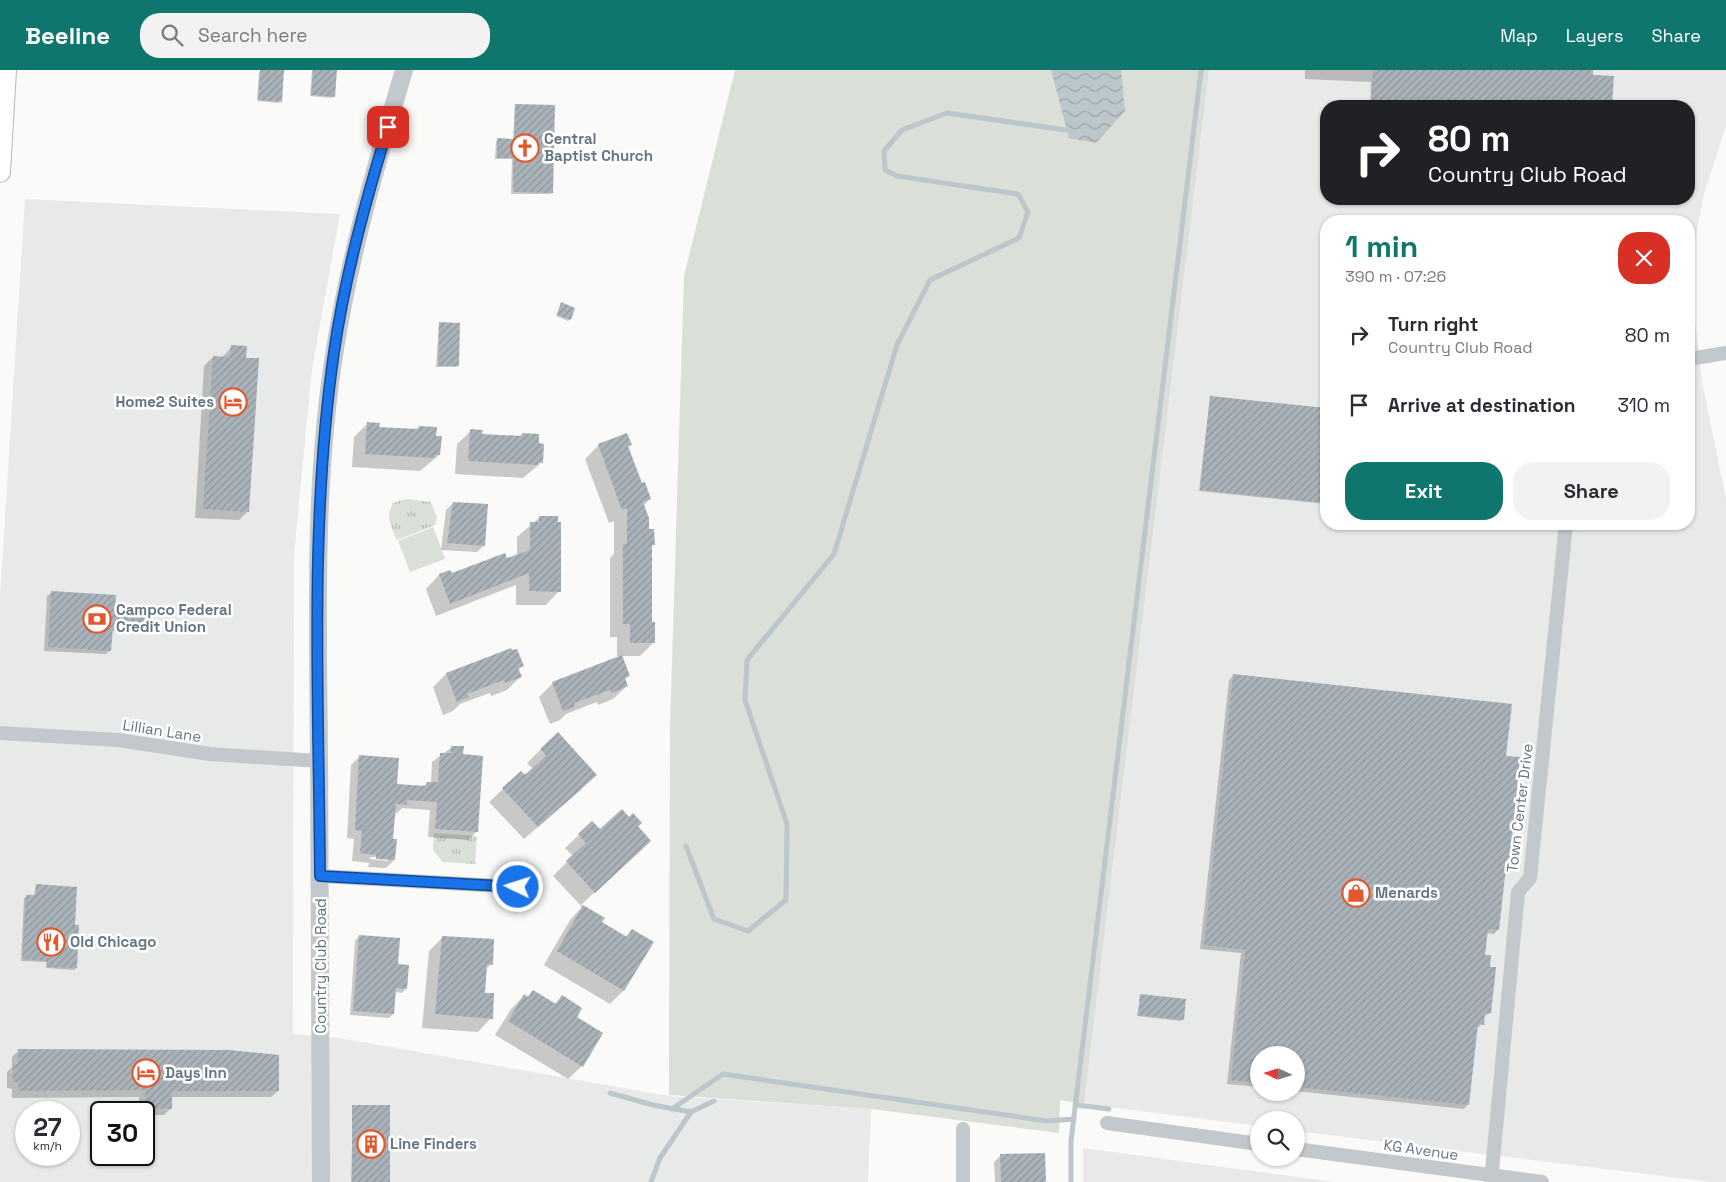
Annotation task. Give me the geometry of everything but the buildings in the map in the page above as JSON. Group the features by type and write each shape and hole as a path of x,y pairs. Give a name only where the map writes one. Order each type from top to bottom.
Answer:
{"main road":[{"path":"0,172 6,70"}],"street":[{"name":"Country Club Road","path":"321,1182 318,604 321,484 331,375 348,275 373,176 404,70"},
{"path":"1695,358 1726,353"},
{"name":"Town Center Drive","path":"1491,1179 1518,892 1530,878 1565,530"},
{"name":"Lillian Lane","path":"0,733 118,740 210,754 320,761"},
{"path":"320,876 518,887"},
{"path":"1107,1123 1250,1143"},
{"path":"963,1129 963,1182"},
{"name":"KG Avenue","path":"1305,1150 1491,1179 1542,1182"}],"shaded area":[{"path":"1209,70 1726,70 1726,126 1704,194 1695,240 1695,215 1320,215 1320,530 1695,530 1695,321 1702,382 1726,498 1726,1182 1711,1182 1305,1132 1305,1111 1250,1111 1250,1125 1084,1104"},
{"path":"25,199 340,214 312,369 294,555 293,1034 339,1038 669,1096 871,1109 868,1182 0,1182 0,597"},
{"path":"1083,1148 1334,1182 1083,1182"}],"green space":[{"path":"735,70 1209,70 1084,1104 1060,1100 1059,1133 871,1109 669,1095 670,727 684,276"},
{"path":"406,499 431,502 437,518 435,525 397,540 390,522 389,513 393,503"},
{"path":"433,527 445,559 410,572 398,541"},
{"path":"434,833 477,836 475,864 443,862 433,850"}],"water":[{"path":"1051,70 1121,70 1125,111 1096,143 1069,138"}],"waterway":[{"path":"1071,1182 1071,1141 1201,70"},
{"path":"686,846 714,919 748,931 786,900 787,824 745,700 747,660 834,554 897,345 930,280 1019,238 1028,212 1018,194 897,176 885,170 884,151 902,130 947,113 1066,130"},
{"path":"672,1109 723,1074 1047,1121 1074,1119"},
{"path":"610,1093 653,1105 691,1112 660,1158 651,1182"},
{"path":"691,1112 714,1101"},
{"path":"1076,1105 1109,1109"}],"place":[{"name":"Central Baptist Church","path":"525,148"},
{"name":"Home2 Suites","path":"233,402"},
{"name":"Campco Federal Credit Union","path":"97,619"},
{"name":"Menards","path":"1356,893"},
{"name":"Old Chicago","path":"51,942"},
{"name":"Days Inn","path":"146,1073"},
{"name":"Line Finders","path":"371,1144"}],"route":[{"path":"388,127 373,176 348,275 331,375 325,430 321,484 317,613 320,876 518,887"}]}
